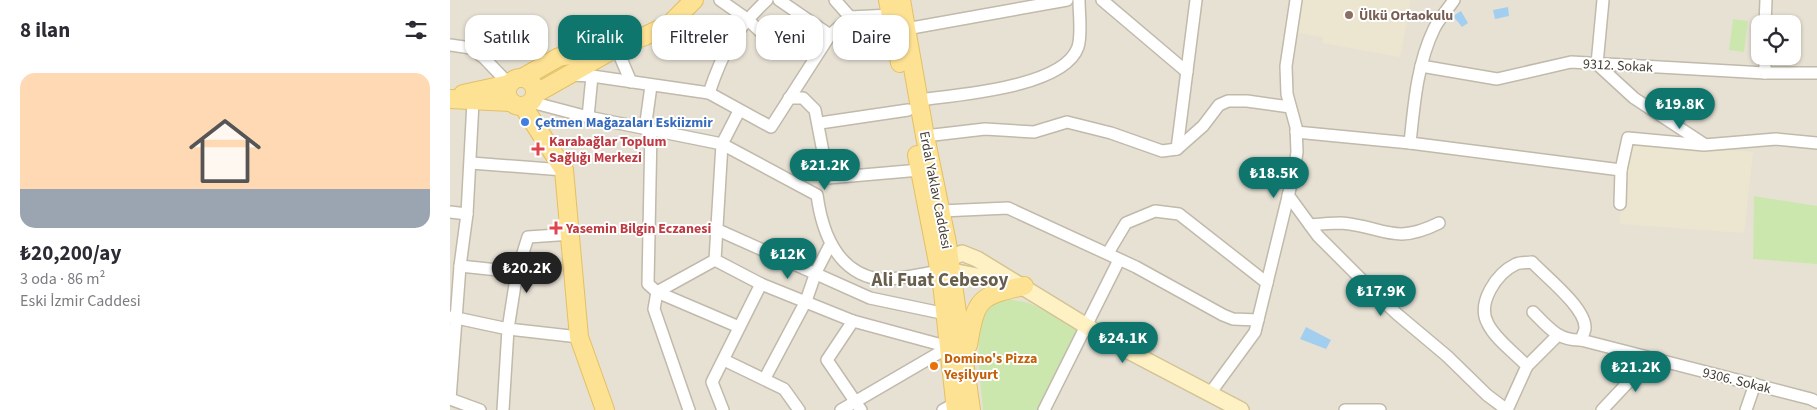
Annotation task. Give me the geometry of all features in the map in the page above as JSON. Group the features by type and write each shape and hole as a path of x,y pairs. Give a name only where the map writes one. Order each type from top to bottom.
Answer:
{"main road":[{"path":"642,37 670,24 694,0"},
{"name":"Erdal Yaklav Caddesi","path":"901,0 904,15"},
{"name":"Erdal Yaklav Caddesi","path":"890,8 913,105 925,136 941,211 946,261 946,314 956,408"},
{"path":"450,98 515,81 558,59"},
{"path":"450,98 473,102 525,101 596,60"},
{"name":"Erdal Yaklav Caddesi","path":"909,60 920,170 946,261 965,360 956,408"},
{"path":"515,81 534,85 525,101"},
{"path":"515,81 507,94 525,101 564,170 572,234 579,337 605,410"},
{"path":"946,261 977,259 1024,286 1119,346 1210,392 1241,410"},
{"path":"946,261 1024,286"},
{"path":"965,360 972,320 982,300 995,292 1024,286"}],"street":[{"path":"720,0 756,27"},
{"path":"709,94 720,57 747,19 767,0"},
{"path":"779,0 830,35"},
{"path":"835,0 848,15"},
{"path":"909,29 1067,0"},
{"path":"820,123 1030,82 1069,60 1078,46 1079,0"},
{"path":"1102,0 1187,72"},
{"path":"1177,149 1196,0"},
{"path":"1210,392 1256,332 1288,195 1297,152 1296,132 1287,94 1286,66 1296,0"},
{"path":"1410,142 1414,99 1421,66 1434,28 1454,0"},
{"path":"1603,0 1597,64 1634,98 1704,145"},
{"path":"1765,15 1766,0"},
{"path":"859,15 890,8"},
{"path":"571,76 592,76 709,94 771,127 833,32"},
{"path":"450,45 471,48 515,81"},
{"path":"622,60 631,82"},
{"name":"9312. Sokak","path":"1421,66 1497,79 1571,62 1765,73 1817,73"},
{"path":"1765,65 1765,73"},
{"path":"588,117 592,76"},
{"path":"651,86 648,129 648,284 657,292 739,327"},
{"path":"789,98 803,98 812,104 820,123 828,178 817,195"},
{"path":"525,101 588,117 722,144 817,195 830,245 850,268 879,280 946,261"},
{"path":"925,136 985,129 1034,132 1067,122 1111,133 1162,151 1177,149 1203,126 1219,105 1228,101 1247,101 1290,107"},
{"path":"473,102 471,163 467,214 454,317 450,399 480,410"},
{"path":"715,260 722,144 739,111"},
{"path":"1296,132 1410,142 1620,170"},
{"path":"1620,204 1620,170 1628,138 1704,145 1776,139 1817,144"},
{"path":"471,163 564,170"},
{"path":"828,178 920,170"},
{"path":"1288,195 1318,236 1397,314 1448,356 1487,395 1507,410 1527,366 1557,336 1533,312"},
{"path":"941,211 1008,208 1108,253 1118,260 1233,319 1258,320"},
{"path":"1108,253 1126,223 1155,211 1179,214 1267,283"},
{"path":"450,212 467,214"},
{"path":"1310,225 1342,223 1384,233 1406,235 1424,231 1439,223"},
{"path":"718,230 816,272 870,298 946,314"},
{"path":"502,410 508,329 517,272 528,237 572,234"},
{"path":"764,378 806,301 816,272 830,245"},
{"path":"657,292 715,260"},
{"path":"715,260 761,284 853,322 949,347"},
{"path":"1044,410 1118,260"},
{"path":"1527,366 1494,333 1487,324 1484,312 1488,295 1496,279 1517,264 1532,262 1570,300 1582,317 1585,328 1581,340"},
{"path":"460,266 517,272"},
{"path":"723,410 712,382 761,284"},
{"path":"657,292 654,310 689,410"},
{"path":"454,317 508,329 579,337"},
{"path":"853,322 828,360 858,405"},
{"name":"9306. Sokak","path":"1557,336 1565,339 1581,340 1755,384 1812,404"},
{"path":"840,410 858,405 949,347"},
{"path":"1602,410 1651,358"},
{"path":"724,360 764,378 784,390 799,410"},
{"path":"1746,410 1755,384"},
{"path":"1345,410 1380,410"}],"shaded area":[{"path":"450,0 1817,0 1817,410 450,410"},
{"name":"Ülkü Ortaokulu","path":"1293,0 1411,0 1400,57 1322,43 1323,37 1287,31"},
{"path":"1630,142 1753,152 1744,233 1620,224 1624,170"}],"green space":[{"path":"1733,19 1748,21 1744,52 1729,50"},
{"path":"1754,196 1817,206 1817,264 1753,259"},
{"path":"1008,299 1029,303 1080,328 1037,410 983,410 979,360 981,322 989,307"}],"water":[{"path":"1508,7 1509,16 1495,19 1493,10"},
{"path":"1461,11 1468,23 1462,27 1453,16"},
{"path":"1306,327 1331,340 1326,349 1300,339"}],"place":[{"name":"Ülkü Ortaokulu","path":"1349,15"},
{"name":"Çetmen Mağazaları Eskiizmir","path":"525,122"},
{"name":"Karabağlar Toplum Sağlığı Merkezi","path":"538,149"},
{"name":"Yasemin Bilgin Eczanesi","path":"556,228"},
{"name":"Domino's Pizza Yeşilyurt","path":"934,366"}],"district":[{"name":"Ali Fuat Cebesoy","path":"940,279"}]}
